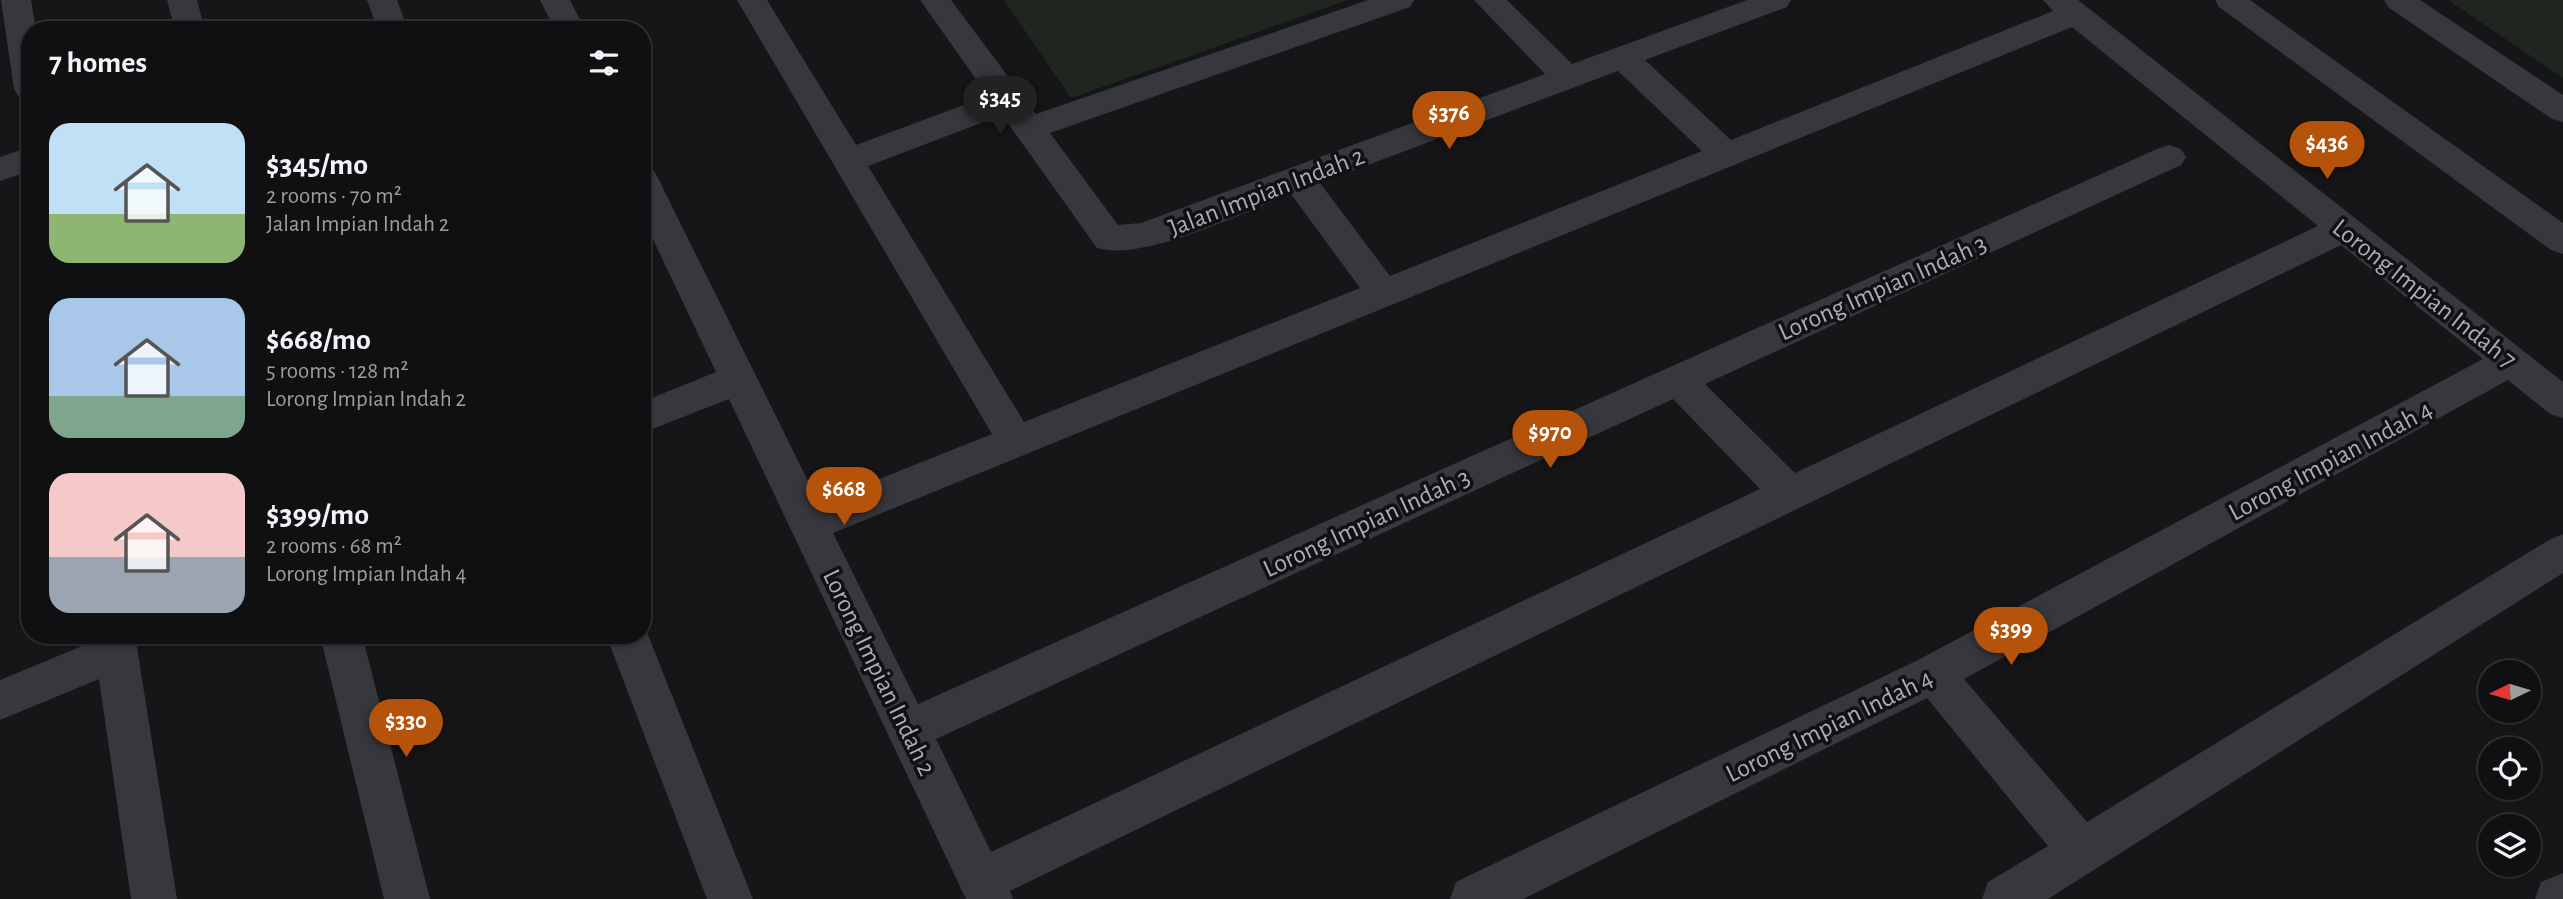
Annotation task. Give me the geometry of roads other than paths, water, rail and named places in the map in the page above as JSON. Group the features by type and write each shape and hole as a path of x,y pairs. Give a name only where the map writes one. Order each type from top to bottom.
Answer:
{"street":[{"path":"16,0 21,32"},
{"path":"182,0 188,21"},
{"path":"382,0 390,21"},
{"path":"555,0 566,21"},
{"path":"751,0 1015,440"},
{"name":"Jalan Impian Indah 2","path":"935,0 1109,239 1144,236 1776,0"},
{"path":"1028,129 1399,0"},
{"path":"1489,0 1567,78"},
{"path":"2230,0 2563,242"},
{"path":"2399,0 2563,111"},
{"path":"809,525 1726,155 2066,7"},
{"name":"Lorong Impian Indah 7","path":"2066,7 2563,403"},
{"path":"1623,57 1726,155"},
{"path":"848,161 1008,101"},
{"name":"Lorong Impian Indah 3","path":"908,730 2169,157"},
{"path":"0,169 21,162"},
{"path":"1297,179 1383,292"},
{"name":"Lorong Impian Indah 2","path":"651,199 986,890"},
{"path":"986,890 1789,493 2344,229"},
{"name":"Lorong Impian Indah 4","path":"1472,899 1933,674 2512,361"},
{"path":"651,414 738,379"},
{"path":"1677,380 1789,493"},
{"path":"2005,899 2563,552"},
{"path":"0,700 115,644 154,899"},
{"path":"343,644 407,899"},
{"path":"631,644 730,899"},
{"path":"1933,674 2081,851"},
{"path":"2558,899 2563,896"}]}
